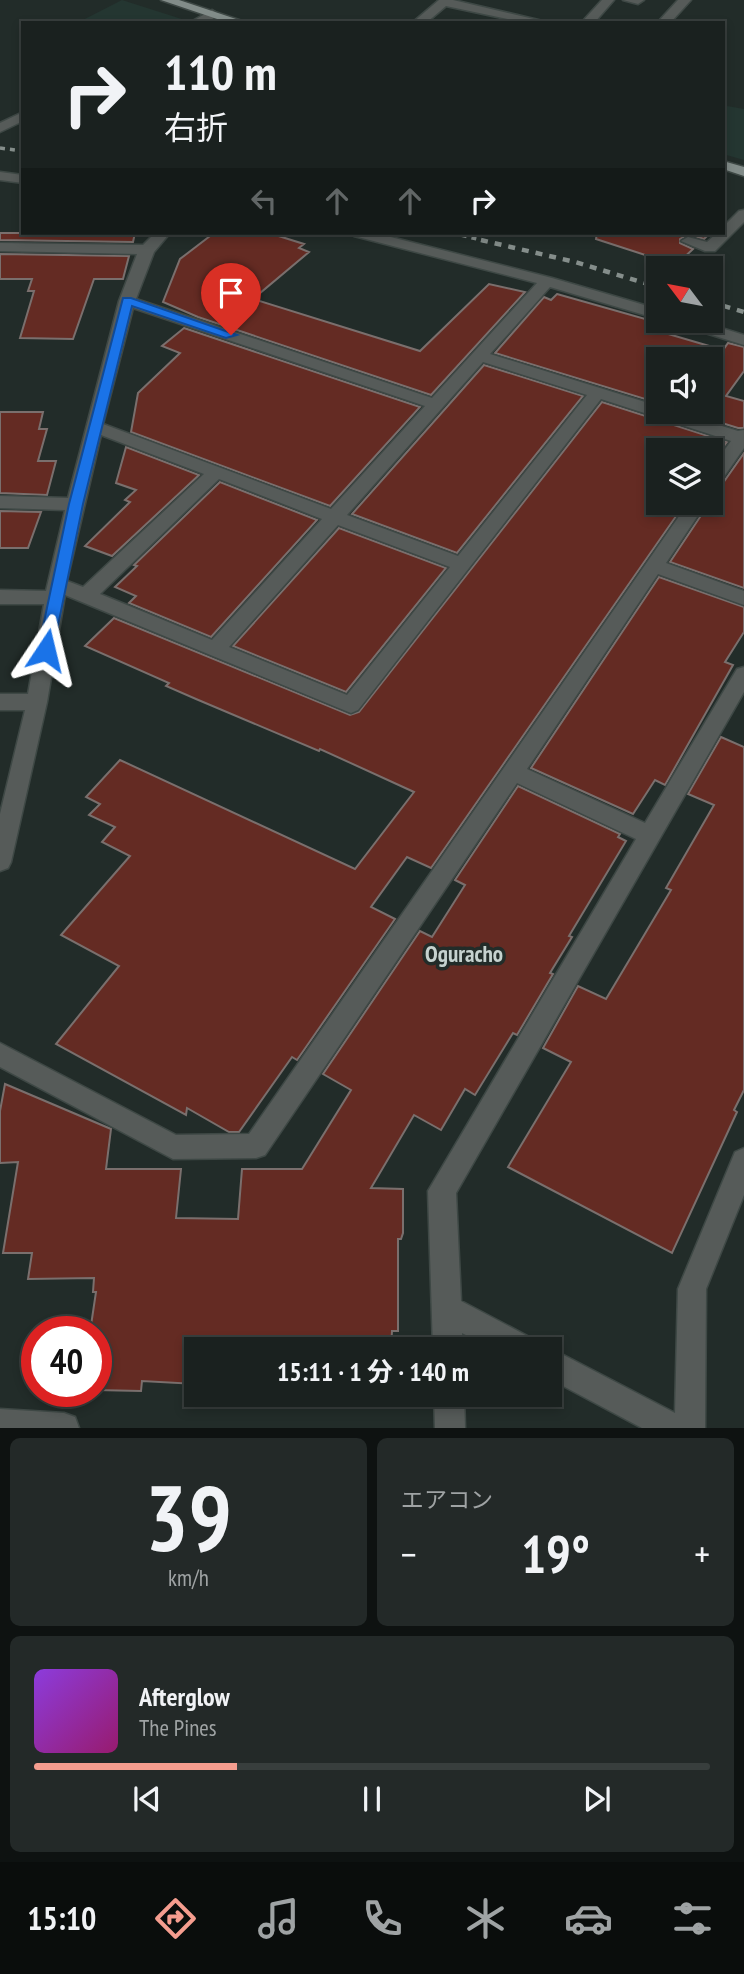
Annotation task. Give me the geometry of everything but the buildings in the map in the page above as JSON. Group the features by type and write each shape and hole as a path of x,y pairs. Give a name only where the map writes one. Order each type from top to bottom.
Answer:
{"main road":[{"path":"166,0 235,21"},
{"path":"725,166 744,172"}],"street":[{"path":"589,21 608,0"},
{"path":"629,0 639,0"},
{"path":"665,21 685,0"},
{"path":"420,21 445,1 536,21"},
{"path":"199,21 212,14"},
{"path":"0,128 21,117"},
{"path":"0,176 21,179"},
{"path":"725,233 744,214"},
{"path":"0,862 37,702 56,591 94,426 127,301 148,250 161,235"},
{"path":"367,235 547,281 646,310"},
{"path":"688,241 710,248 723,235"},
{"path":"0,247 148,250"},
{"path":"215,649 438,405 547,281"},
{"path":"127,301 438,405"},
{"path":"721,333 744,340"},
{"path":"480,356 743,438 723,466"},
{"path":"0,597 56,591 86,596 351,705 597,392"},
{"path":"94,426 463,565"},
{"path":"86,596 216,472"},
{"path":"0,502 76,504"},
{"path":"0,1054 173,1147 256,1146 689,515"},
{"path":"655,566 744,598"},
{"path":"447,1337 442,1191 744,674"},
{"path":"0,702 37,702"},
{"path":"514,772 650,835"},
{"path":"690,1428 692,1289 744,1161"},
{"path":"446,1308 500,1337"},
{"path":"562,1369 673,1428"},
{"path":"449,1407 450,1428"},
{"path":"0,1424 65,1428"}],"shaded area":[{"path":"122,0 188,21 81,21"},
{"path":"727,106 744,109 744,160 725,155"}],"railway":[{"path":"0,148 21,151"},
{"path":"460,235 489,242"},
{"path":"481,240 575,262 646,283"},
{"path":"723,306 744,312"}],"district":[{"name":"Oguracho","path":"464,954"}],"route":[{"path":"46,650 57,584 127,301 231,335"}]}
